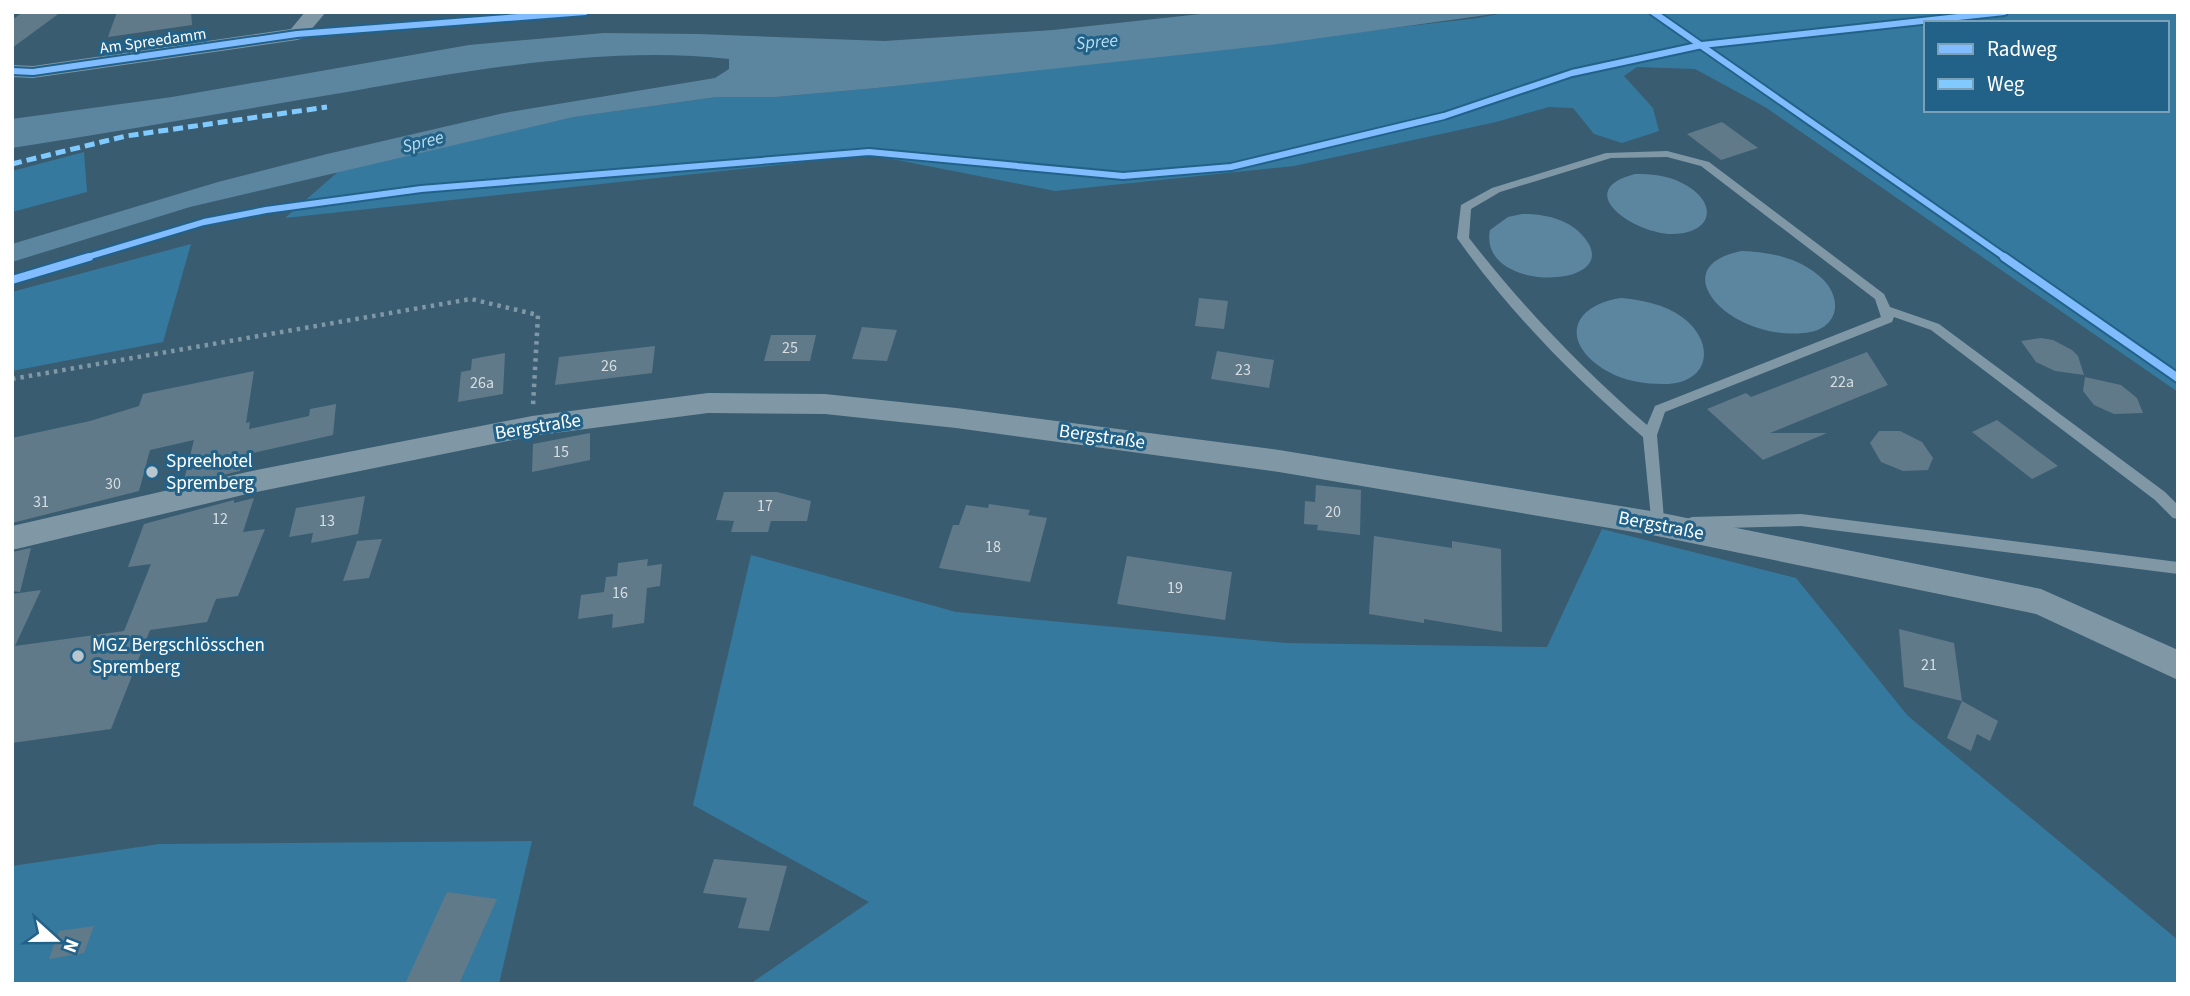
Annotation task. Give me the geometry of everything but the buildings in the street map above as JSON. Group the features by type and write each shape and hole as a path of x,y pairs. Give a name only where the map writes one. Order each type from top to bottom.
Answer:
{"street":[{"name":"Am Spreedamm","path":"12,71 33,72 297,34 316,12"},
{"name":"Bergstraße","path":"12,538 247,483 532,426 708,403 825,404 956,418 1279,461 1657,524 2041,602 2178,666"}],"lane":[{"path":"1650,435 1618,408 1499,286 1463,238 1465,207 1496,190 1610,155 1667,154 1705,164 1880,297 1888,319 1660,410 1650,435 1657,524 1801,520 2178,568"},
{"path":"1885,310 1935,327 2160,496 2178,514"}],"path":[{"path":"12,379 471,299 538,315 532,426"}],"shaded area":[{"path":"1508,12 2178,12 2178,392 1765,107 1695,69 1637,67 1624,76 1653,108 1659,131 1622,143 1594,134 1573,108 1549,107 1496,122 1294,166 1055,191 872,155 285,218 340,170 574,117 717,97 776,97 877,88 1478,18"},
{"path":"84,152 87,192 12,212 12,171"},
{"path":"191,244 163,342 12,371 12,292"},
{"path":"1602,529 1796,578 1908,716 2178,940 2178,984 750,984 869,902 693,805 751,555 956,612 1286,643 1547,647"},
{"path":"532,841 499,984 12,984 12,866 159,844"}],"water":[{"name":"Spree","path":"1219,12 1508,12 1270,45 877,88 776,97 717,97 574,117 190,207 12,262 12,244 218,182 504,113 715,78 729,69 729,59 637,55 541,62 445,75 12,148 12,119 172,97 469,45 604,33 884,41 1053,30"},
{"path":"1635,174 1671,178 1694,190 1706,207 1704,222 1687,232 1673,234 1658,232 1628,220 1616,211 1609,201 1608,191 1616,182"},
{"path":"1522,214 1554,218 1576,229 1592,253 1587,266 1571,275 1550,278 1527,275 1506,266 1492,251 1490,230 1508,217"},
{"path":"1742,251 1782,257 1801,264 1818,275 1827,283 1835,302 1831,319 1815,331 1788,333 1759,328 1730,315 1710,295 1706,274 1712,264 1723,256"},
{"path":"1621,298 1653,303 1668,309 1693,327 1704,349 1699,369 1691,377 1664,384 1634,381 1607,371 1582,349 1577,327 1582,317 1590,309 1604,302"}],"marked path":[{"path":"12,164 126,136 327,107"}],"cycle path":[{"path":"12,71 33,72 297,34 585,12"},
{"path":"1653,12 2178,378"},
{"path":"12,280 204,222 266,210 421,189 869,152 1123,176 1231,167 1444,116 1572,73 1702,45 2004,12"}],"place":[{"name":"Spreehotel Spremberg","path":"152,472"},
{"name":"MGZ Bergschlösschen Spremberg","path":"78,656"}]}
